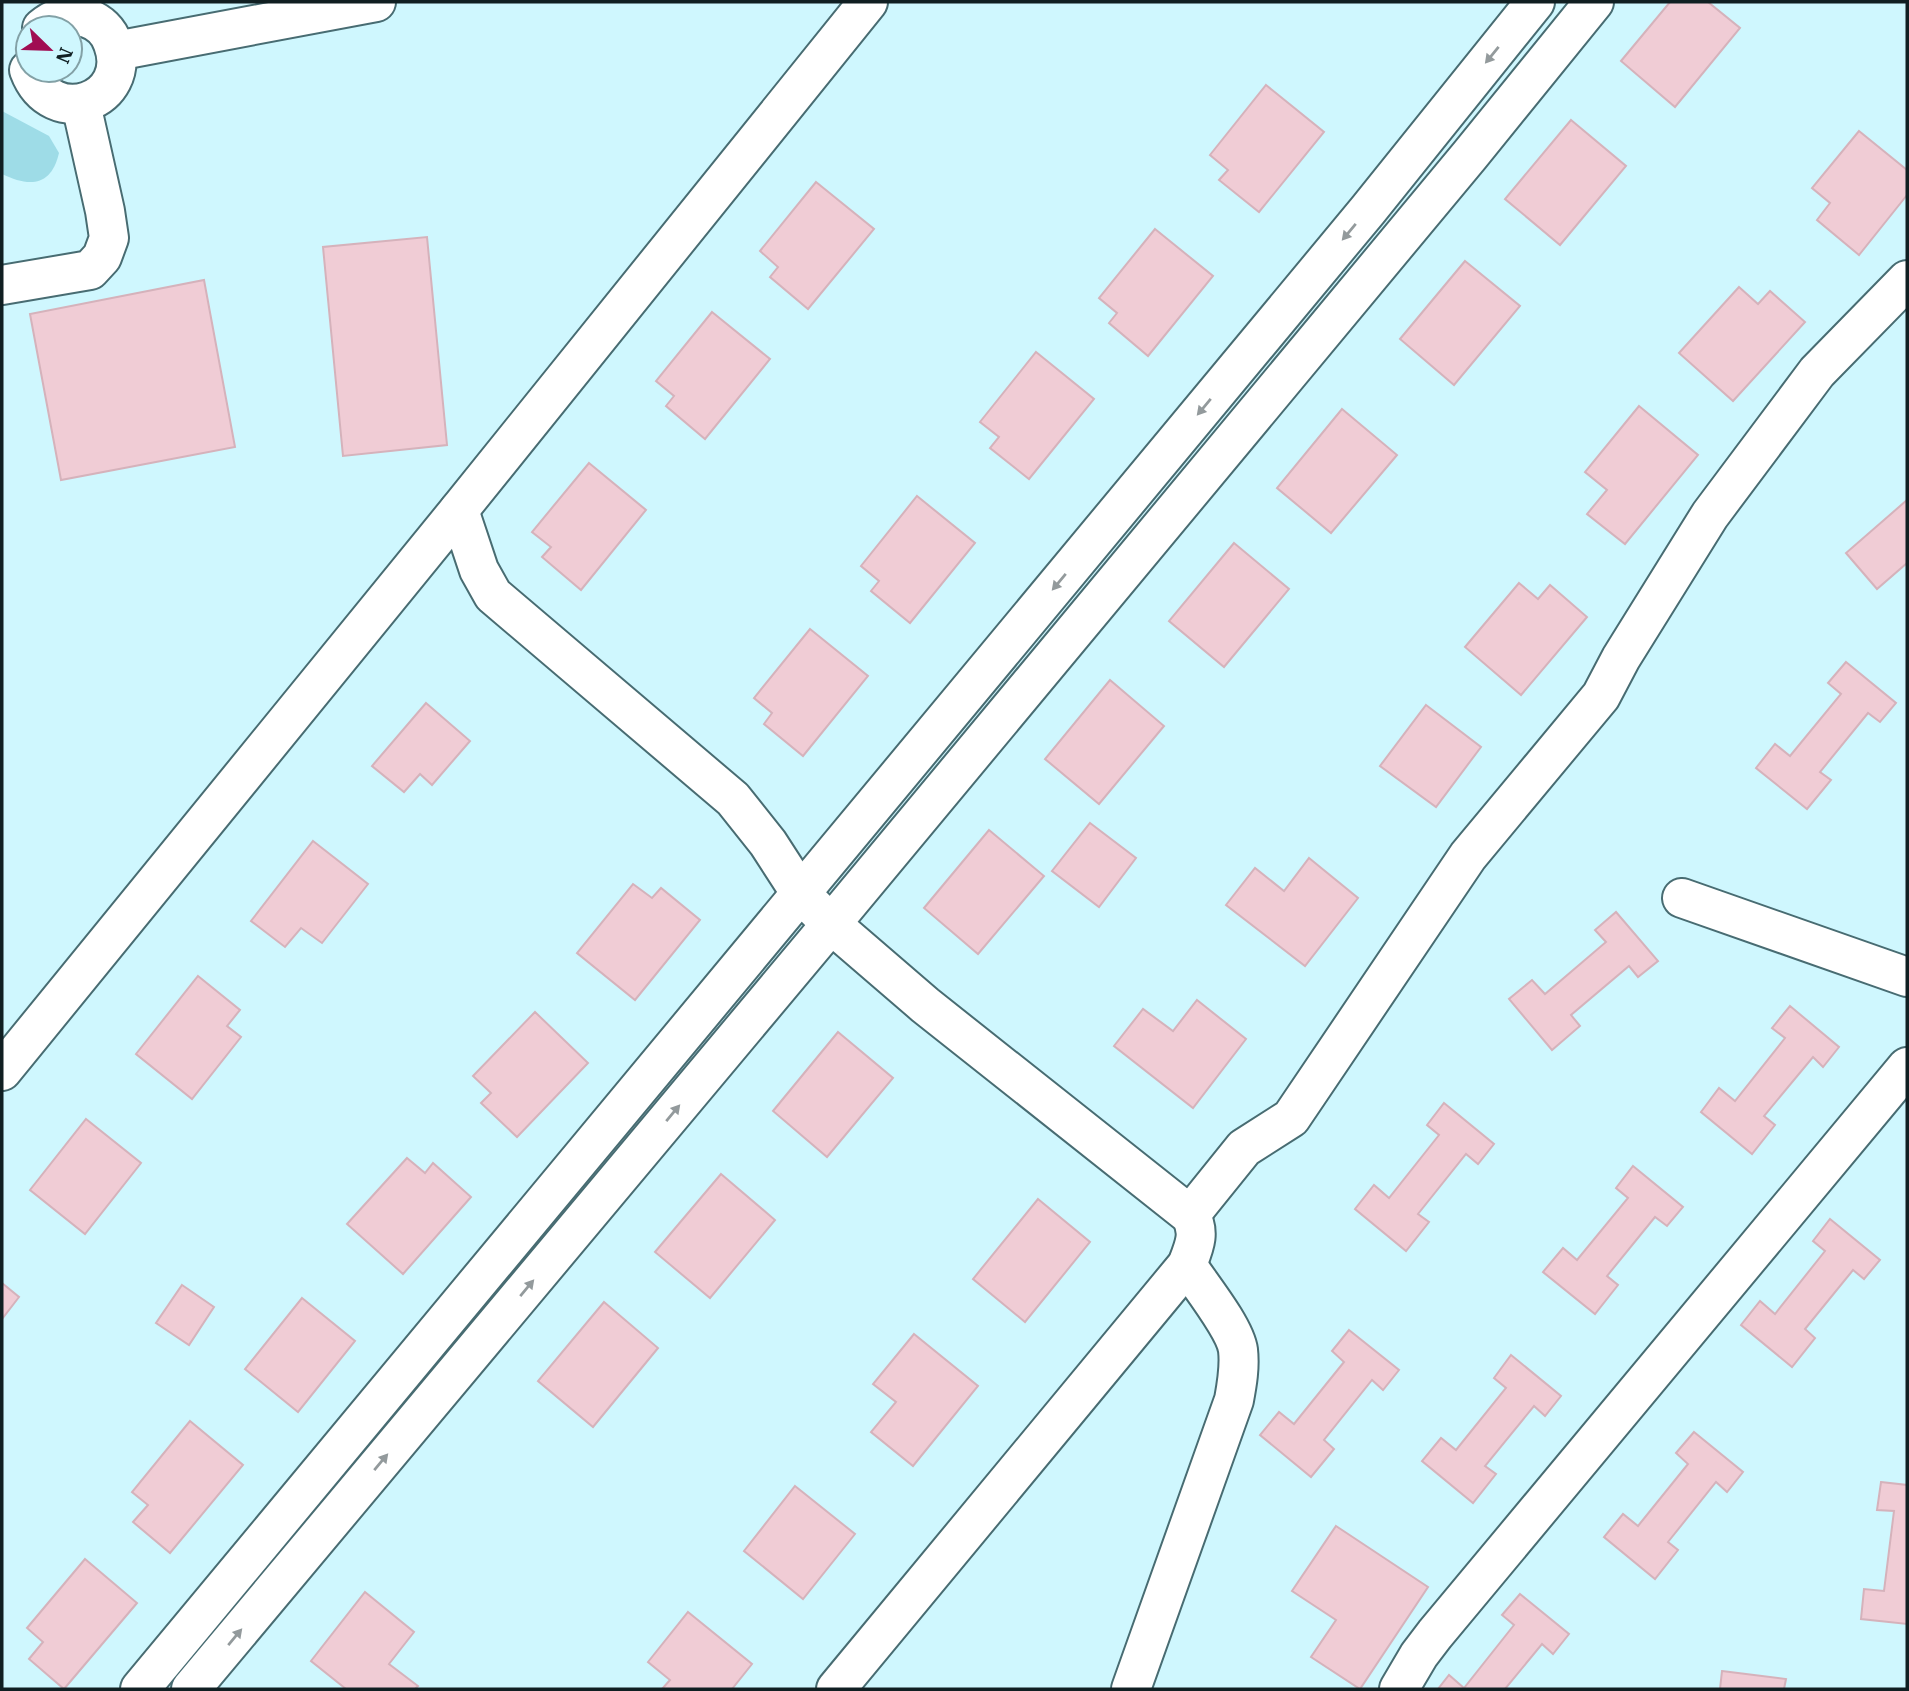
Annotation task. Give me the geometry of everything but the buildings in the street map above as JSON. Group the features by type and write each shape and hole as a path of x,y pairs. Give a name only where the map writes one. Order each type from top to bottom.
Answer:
{"street":[{"path":"116,51 376,2"},
{"path":"2,1071 868,2"},
{"path":"139,1689 1368,210 1535,2"},
{"path":"191,1689 831,924 1594,2"},
{"path":"35,84 53,101 81,104 94,99 113,79 117,65 111,38 103,27 84,17"},
{"path":"2,285 90,270 102,257 109,239 106,211 81,104"},
{"path":"1190,1215 1244,1148 1291,1118 1468,856 1601,696 1621,657 1710,515 1817,372 1907,280"},
{"path":"459,510 479,570 493,595 733,799 768,843 801,894 831,924 925,1005 1190,1215 1195,1224 1196,1241 1187,1265 836,1689"},
{"path":"1682,898 1907,977"},
{"path":"1399,1689 1435,1634 1907,1067"},
{"path":"1131,1689 1234,1400 1238,1371 1238,1348 1227,1324 1187,1265"}],"shaded area":[{"path":"2,111 49,136 59,153 51,172 45,178 30,182 2,174"}]}
